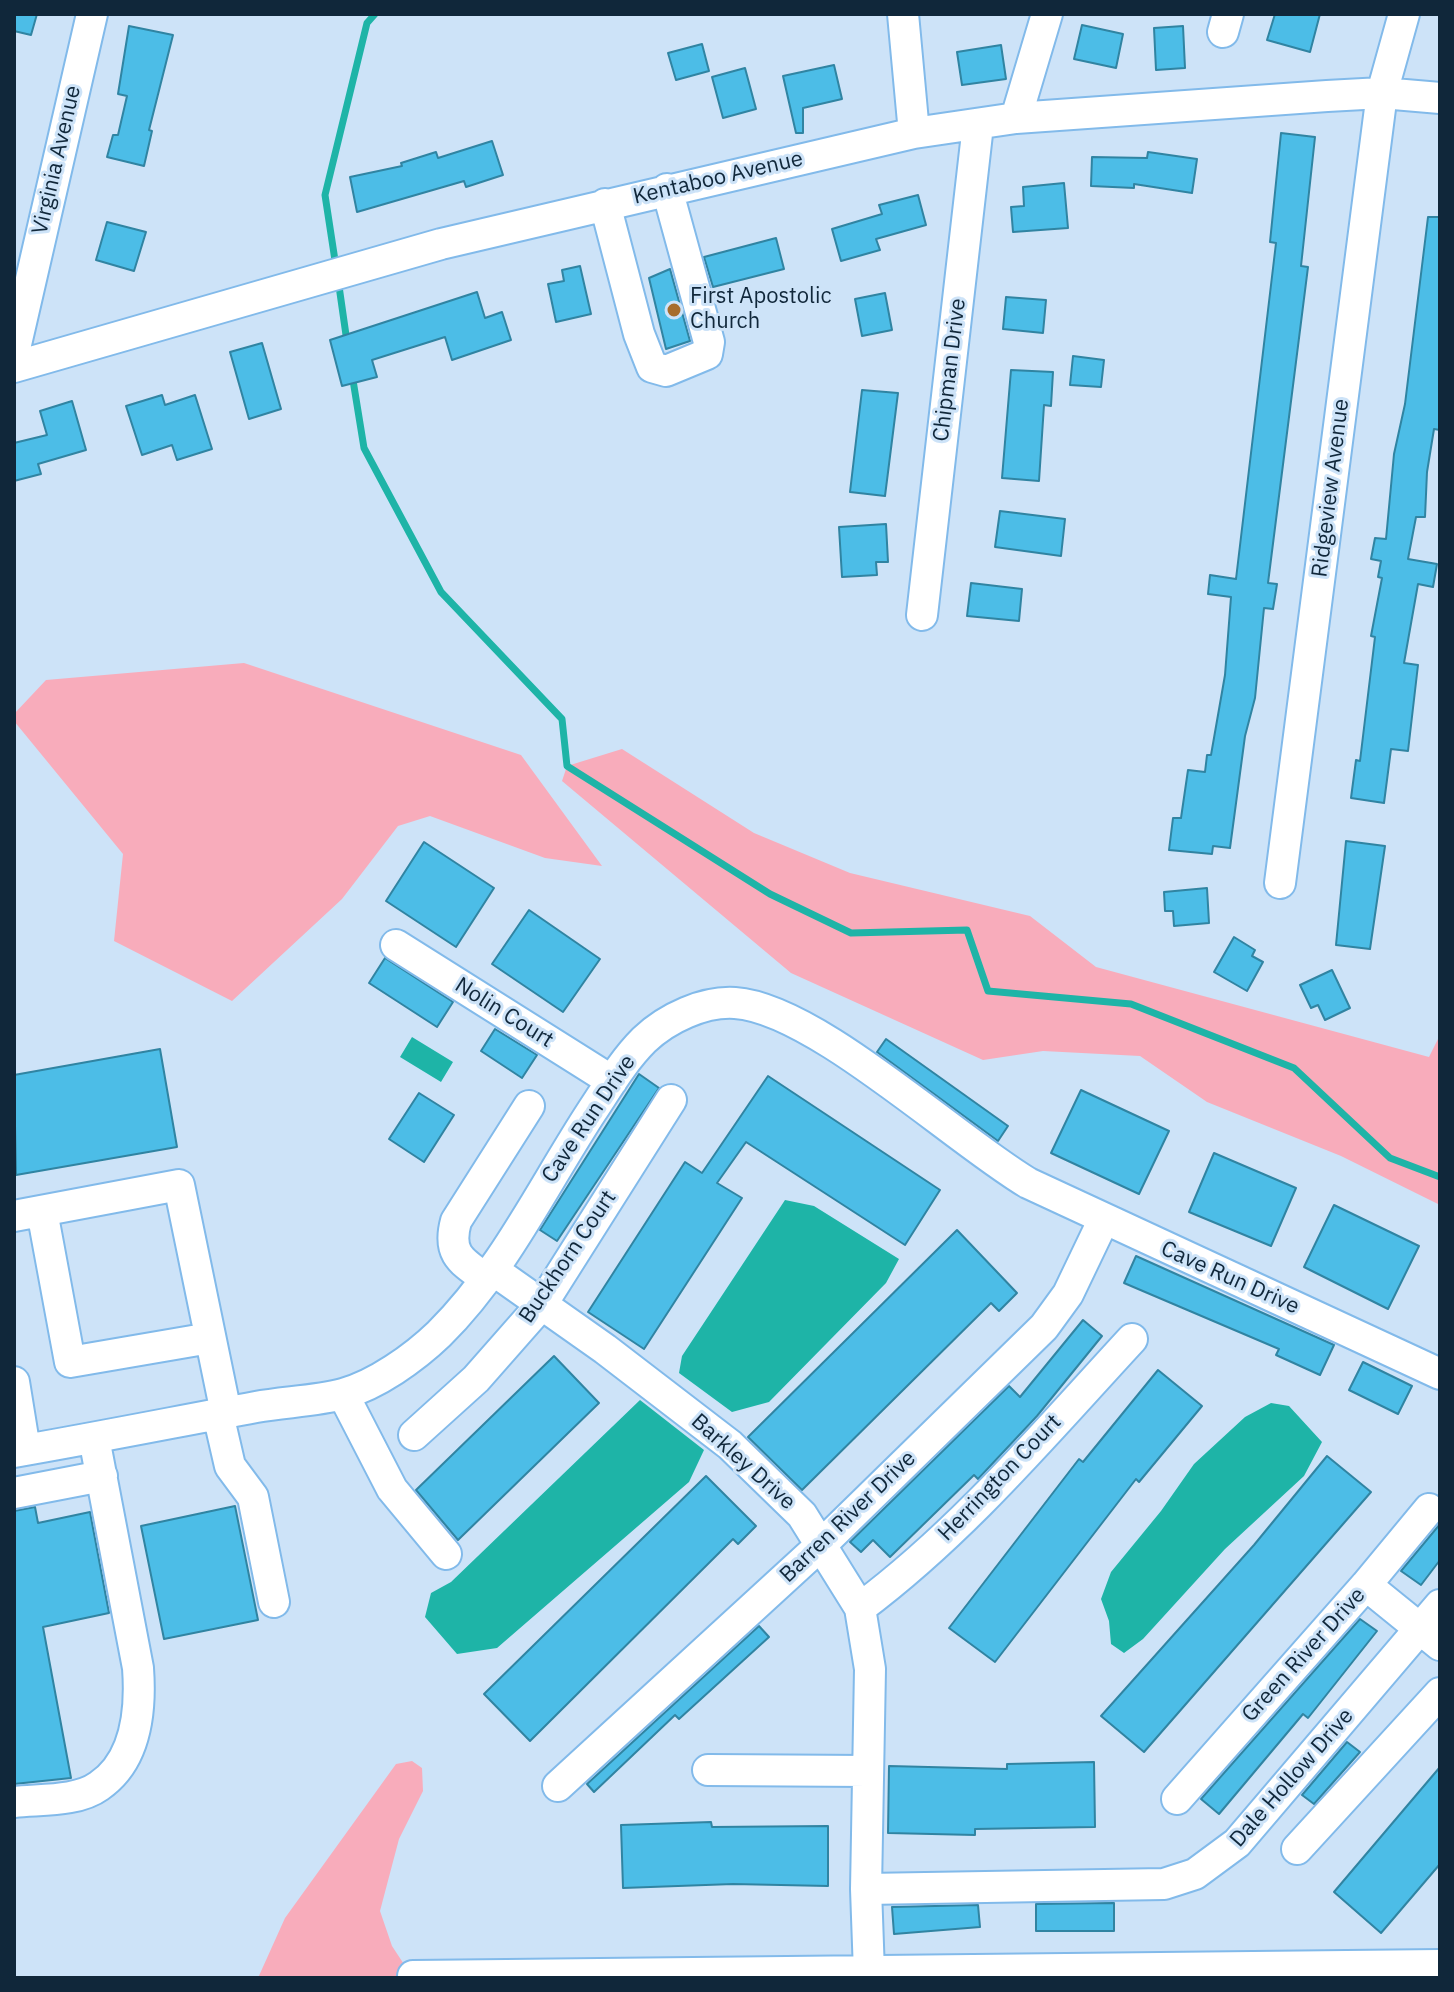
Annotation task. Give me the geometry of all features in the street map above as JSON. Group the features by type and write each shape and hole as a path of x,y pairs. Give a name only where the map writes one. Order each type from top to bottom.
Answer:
{"street":[{"name":"Virginia Avenue","path":"14,353 92,14"},
{"path":"903,14 914,133"},
{"path":"1016,118 1047,14"},
{"name":"Ridgeview Avenue","path":"1280,883 1382,93 1404,14"},
{"name":"Kentaboo Avenue","path":"14,367 441,244 914,133 1016,118 1382,93 1440,98"},
{"name":"Chipman Drive","path":"922,615 978,125"},
{"path":"605,204 639,334 652,367 666,371 707,354 709,342 667,189"},
{"name":"Nolin Court","path":"396,945 612,1081"},
{"name":"Cave Run Drive","path":"20,1451 343,1394 400,1364 438,1334 490,1275 612,1081 634,1052 658,1028 702,1006 751,1005 787,1018 854,1060 992,1162 1103,1221 1440,1374"},
{"name":"Buckhorn Court","path":"414,1435 476,1379 542,1304 671,1100"},
{"name":"Barkley Drive","path":"529,1106 456,1221 451,1238 455,1253 542,1304 730,1445 802,1515 860,1608 870,1669 866,1889 869,1973"},
{"path":"210,1338 70,1362 28,1213 179,1185 210,1338 230,1466 253,1497 274,1602"},
{"name":"Barren River Drive","path":"558,1786 821,1545 1044,1327 1068,1294 1103,1221"},
{"name":"Herrington Court","path":"860,1608 900,1579 1008,1473 1132,1339"},
{"path":"14,1382 20,1451"},
{"path":"343,1394 392,1489 446,1554"},
{"path":"14,1802 72,1796 98,1787 115,1770 133,1739 140,1697 138,1668 94,1438"},
{"path":"14,1493 102,1476"},
{"name":"Green River Drive","path":"1177,1799 1429,1509"},
{"path":"1366,1585 1434,1626"},
{"name":"Dale Hollow Drive","path":"866,1889 1164,1884 1195,1874 1237,1843 1434,1626"},
{"path":"1297,1849 1440,1693"},
{"path":"708,1770 868,1771"},
{"path":"413,1976 1440,1965"}],"shaded area":[{"path":"244,663 521,755 602,866 545,858 430,816 398,826 342,899 232,1001 114,941 123,854 14,721 14,714 46,680"},
{"path":"622,749 754,833 850,873 1030,916 1096,967 1429,1057 1440,1035 1440,1205 1341,1156 1207,1102 1140,1056 1043,1051 983,1060 791,973 562,781 567,766"},
{"path":"412,1037 453,1062 441,1082 400,1057"},
{"path":"785,1200 814,1206 899,1259 886,1283 769,1402 732,1412 679,1373 682,1356"},
{"path":"640,1400 704,1450 689,1482 497,1648 457,1654 425,1617 431,1593 451,1582"},
{"path":"1271,1403 1289,1406 1322,1442 1304,1476 1225,1549 1143,1639 1124,1653 1111,1644 1109,1621 1101,1599 1111,1572 1161,1511 1194,1464 1245,1417"},
{"path":"412,1761 422,1768 423,1791 399,1839 380,1911 392,1946 413,1978 258,1978 285,1918 396,1764"}],"building":[{"path":"14,14 37,14 31,35 14,31"},
{"path":"1275,14 1320,14 1310,52 1267,40"},
{"path":"1082,25 1123,34 1116,68 1074,59"},
{"path":"129,26 173,35 149,130 152,131 144,166 107,157 113,135 118,135 127,96 118,94"},
{"path":"1183,26 1185,68 1156,70 1154,28"},
{"path":"702,44 709,71 676,80 668,53"},
{"path":"1001,45 1006,79 962,85 957,52"},
{"path":"834,65 842,99 803,108 803,133 796,133 783,76"},
{"path":"745,68 756,109 723,118 712,77"},
{"path":"1281,133 1315,137 1301,266 1308,267 1268,583 1277,584 1273,609 1264,608 1255,698 1245,736 1230,848 1213,846 1212,854 1169,850 1173,818 1181,818 1188,770 1205,772 1207,755 1211,755 1225,675 1231,597 1208,594 1210,575 1236,579 1276,243 1270,242"},
{"path":"492,141 503,175 466,187 464,181 357,212 350,177 402,166 401,163 436,152 438,158"},
{"path":"1148,152 1197,159 1192,193 1134,184 1134,188 1091,186 1092,157 1147,158"},
{"path":"1064,183 1068,228 1013,232 1011,207 1024,206 1023,187"},
{"path":"918,195 926,225 876,239 880,250 841,261 832,229 882,214 879,205"},
{"path":"1428,217 1440,217 1440,430 1434,429 1427,472 1425,517 1416,517 1408,559 1437,564 1433,587 1418,584 1404,663 1418,665 1408,751 1391,749 1384,803 1351,798 1356,760 1360,761 1375,637 1371,636 1382,578 1378,577 1381,561 1371,559 1375,538 1386,539 1394,454 1405,404"},
{"path":"107,222 146,232 134,271 96,260"},
{"path":"776,238 784,269 713,287 704,257"},
{"path":"580,266 591,314 556,322 548,284 564,281 562,270"},
{"name":"First Apostolic Church","path":"670,269 690,341 666,349 649,278"},
{"path":"477,292 485,318 502,312 511,340 452,360 445,337 372,360 377,377 342,386 330,340"},
{"path":"885,293 892,330 862,336 855,299"},
{"path":"1006,297 1046,300 1043,333 1003,329"},
{"path":"262,343 281,409 249,419 230,352"},
{"path":"1073,356 1104,360 1101,387 1070,385"},
{"path":"1011,370 1053,372 1051,406 1044,405 1039,481 1002,478"},
{"path":"862,390 898,393 885,496 850,492"},
{"path":"162,395 165,405 195,395 212,449 177,460 172,445 142,455 126,406"},
{"path":"72,401 86,450 38,464 41,474 14,481 14,443 47,435 40,411"},
{"path":"1000,511 1065,519 1061,556 995,547"},
{"path":"886,524 888,562 876,562 877,575 842,577 839,527"},
{"path":"971,583 1022,589 1019,621 967,616"},
{"path":"1346,841 1385,846 1370,949 1336,945"},
{"path":"424,842 494,888 456,947 386,901"},
{"path":"1207,888 1209,923 1174,926 1173,911 1165,911 1164,892"},
{"path":"529,910 600,959 563,1012 492,964"},
{"path":"1234,937 1255,950 1252,956 1263,962 1247,991 1214,972"},
{"path":"385,958 453,1002 437,1027 369,983"},
{"path":"1332,970 1350,1008 1325,1020 1318,1005 1311,1008 1300,985"},
{"path":"495,1029 537,1055 522,1078 481,1051"},
{"path":"886,1039 1008,1126 998,1141 877,1052"},
{"path":"160,1049 177,1147 16,1175 14,1075"},
{"path":"639,1074 659,1088 557,1241 540,1230"},
{"path":"768,1076 940,1190 905,1245 746,1142 717,1183 742,1198 644,1349 588,1312 685,1162 702,1173"},
{"path":"1081,1090 1169,1131 1139,1194 1051,1153"},
{"path":"419,1093 454,1115 424,1162 389,1139"},
{"path":"1214,1153 1296,1188 1271,1246 1189,1212"},
{"path":"1334,1205 1419,1246 1388,1309 1304,1267"},
{"path":"957,1230 1017,1293 999,1311 991,1303 802,1490 748,1437"},
{"path":"1136,1256 1334,1345 1320,1375 1276,1355 1279,1349 1124,1283"},
{"path":"1083,1320 1102,1336 1037,1416 978,1479 974,1475 890,1557 873,1540 861,1552 850,1542 1009,1386 1020,1397"},
{"path":"554,1356 599,1403 458,1540 416,1490"},
{"path":"1363,1362 1412,1386 1398,1414 1349,1390"},
{"path":"1158,1370 1202,1406 1139,1482 1136,1479 995,1662 949,1628 1079,1459 1083,1462"},
{"path":"1327,1456 1371,1492 1144,1752 1101,1716 1254,1545"},
{"path":"706,1476 756,1526 738,1544 733,1539 530,1741 484,1694"},
{"path":"235,1506 258,1620 164,1639 141,1526"},
{"path":"35,1507 38,1523 90,1512 109,1613 43,1627 71,1778 14,1784 14,1511"},
{"path":"1440,1524 1440,1560 1421,1585 1401,1571"},
{"path":"1360,1619 1377,1631 1308,1718 1303,1714 1219,1814 1201,1799"},
{"path":"759,1626 769,1637 679,1719 675,1715 594,1792 587,1784"},
{"path":"1347,1742 1360,1752 1314,1804 1302,1795"},
{"path":"1094,1762 1095,1827 975,1829 975,1835 888,1833 889,1766 1007,1769 1007,1764"},
{"path":"1440,1767 1440,1864 1381,1933 1334,1892"},
{"path":"711,1822 712,1827 828,1826 828,1886 733,1884 623,1888 621,1825"},
{"path":"1114,1903 1114,1931 1036,1931 1036,1904"},
{"path":"978,1905 980,1927 894,1934 892,1907"}],"waterway":[{"path":"336,267 325,195 367,23 375,14"},
{"path":"338,279 347,342"},
{"path":"352,374 364,448 441,592 562,719 567,766 770,894 851,933 967,930 988,991 1131,1004 1294,1068 1390,1158 1440,1177"}],"place":[{"name":"First Apostolic Church","path":"674,310"}]}
